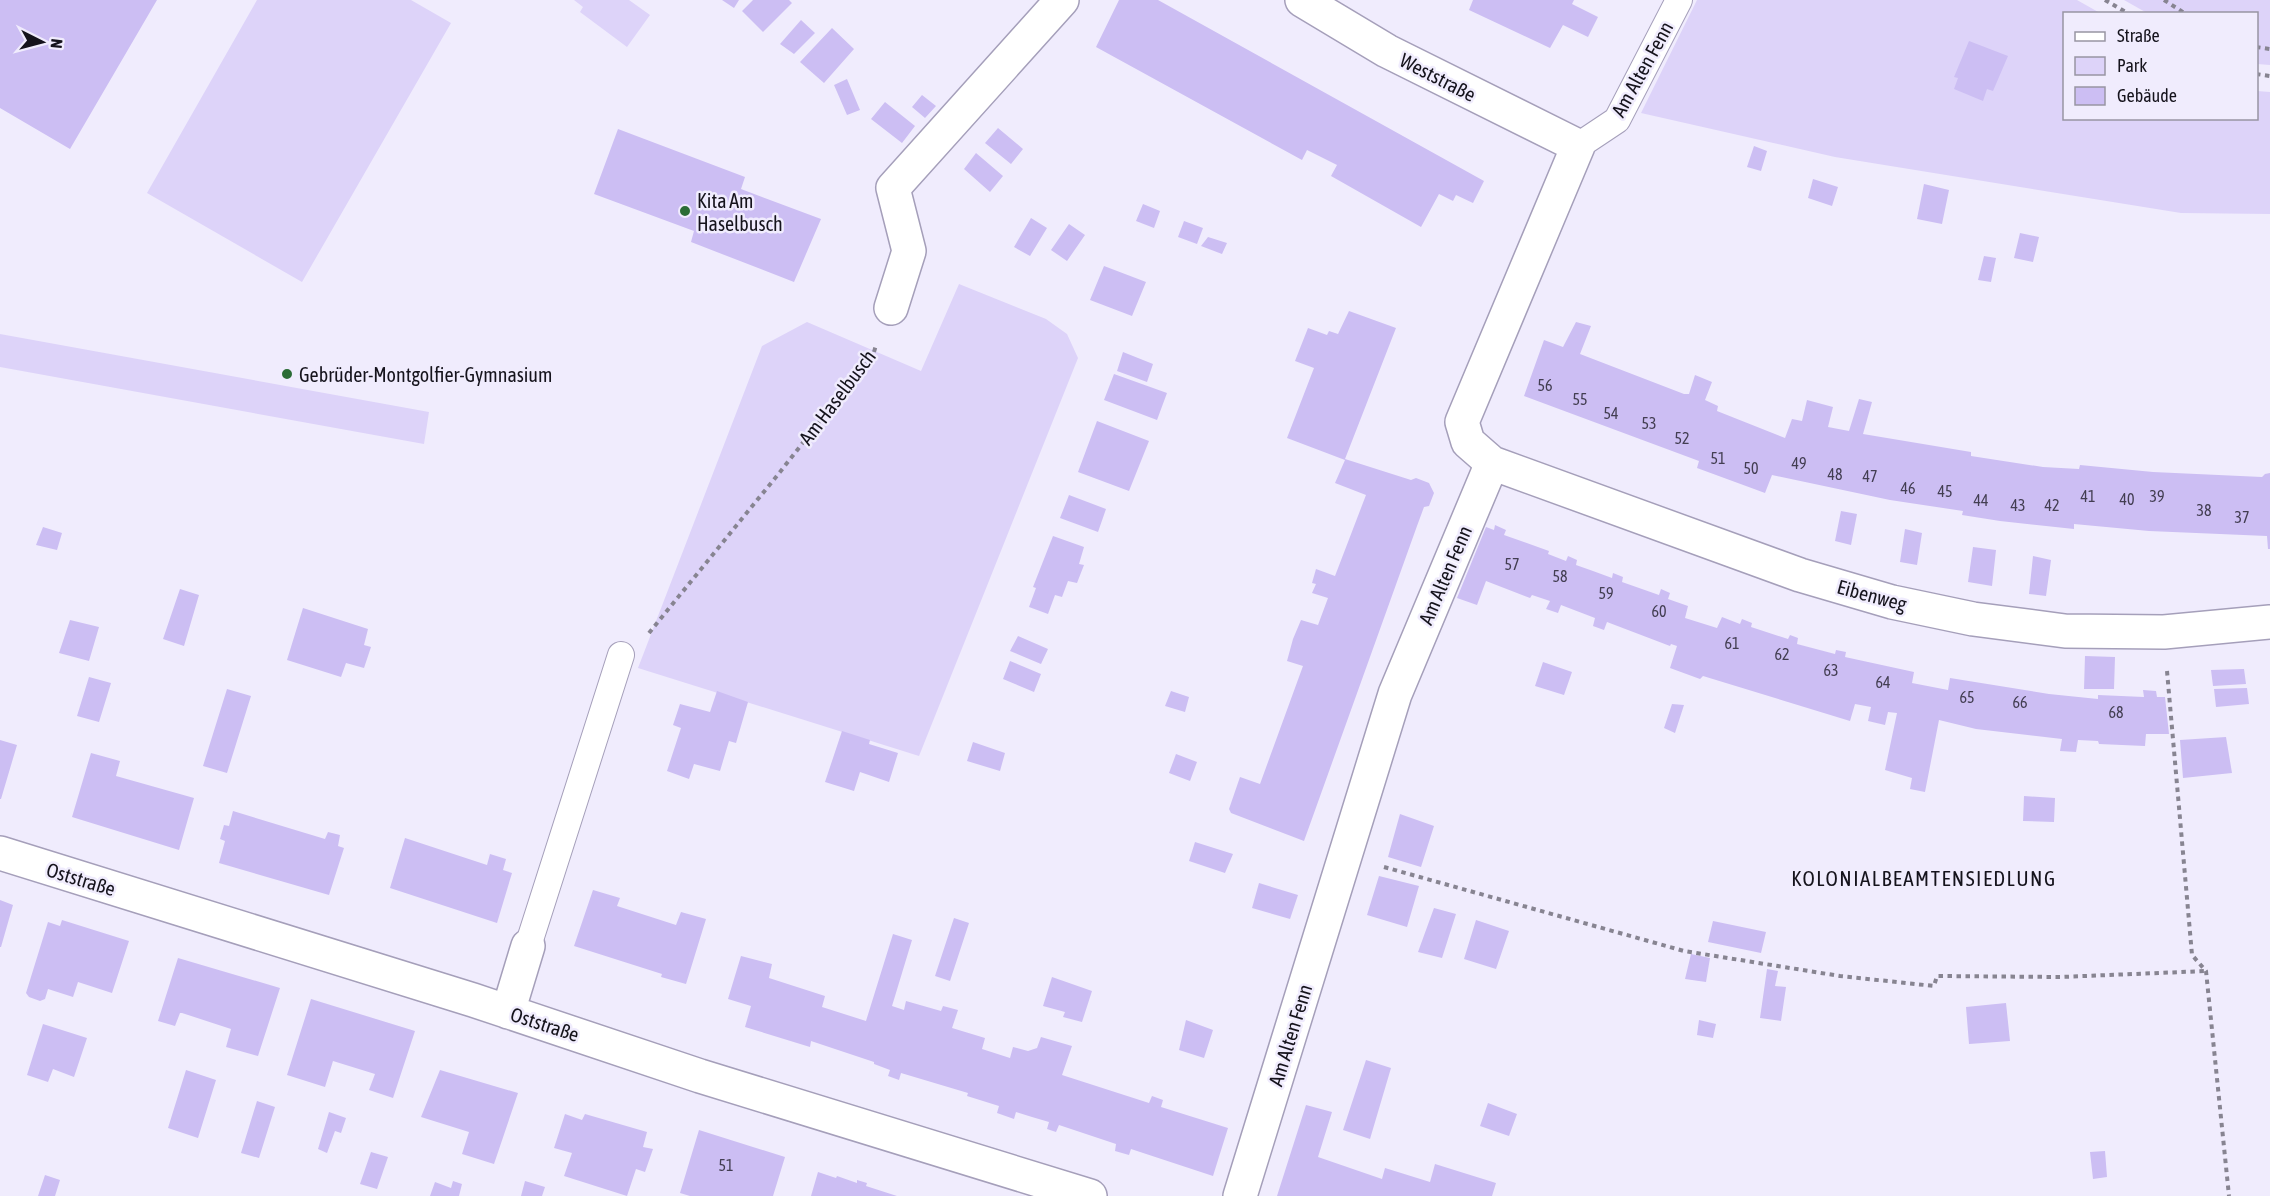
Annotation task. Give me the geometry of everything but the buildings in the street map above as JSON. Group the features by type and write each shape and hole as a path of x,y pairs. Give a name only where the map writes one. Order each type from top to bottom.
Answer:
{"street":[{"path":"891,308 909,251 893,188 1062,0"},
{"name":"Weststraße","path":"1302,0 1387,51 1578,146"},
{"path":"1492,463 1468,442 1462,422 1578,146"},
{"name":"Eibenweg","path":"1492,463 1800,575 1892,602 1973,618 2065,631 2164,632 2270,622"},
{"name":"Am Alten Fenn","path":"1240,1196 1395,694 1492,463"},
{"name":"Oststraße","path":"0,853 508,1012 700,1076 1090,1196"},
{"path":"508,1012 528,946"}],"lane":[{"name":"Am Alten Fenn","path":"1578,146 1617,120 1679,0"},
{"path":"528,946 621,655"}],"path":[{"path":"2105,0 2126,12"},
{"path":"2164,0 2183,12"},
{"name":"Am Haselbusch","path":"621,655 637,648 874,352 891,308"},
{"path":"2164,632 2192,955 2206,971 2229,1196"},
{"path":"1346,856 1684,951 1840,976 1934,986 1937,976 2061,978 2206,971"}],"green space":[{"path":"257,0 411,0 451,23 302,282 147,193"},
{"path":"574,0 629,0 650,15 627,47 580,12 583,7"},
{"path":"1697,0 2077,0 2098,12 2063,12 2063,120 2258,120 2258,91 2270,92 2270,214 2181,213 1835,157 1641,113"},
{"path":"2124,0 2270,0 2270,65 2258,64 2258,12 2145,12"},
{"path":"959,284 1046,319 1067,334 1078,358 919,756 638,668 762,346 807,322 921,371"},
{"path":"0,334 429,412 424,444 0,367"}],"place":[{"name":"Kita Am Haselbusch","path":"685,211"},
{"name":"Gebrüder-Montgolfier-Gymnasium","path":"287,374"}],"district":[{"name":"KOLONIALBEAMTENSIEDLUNG","path":"1924,878"}]}
